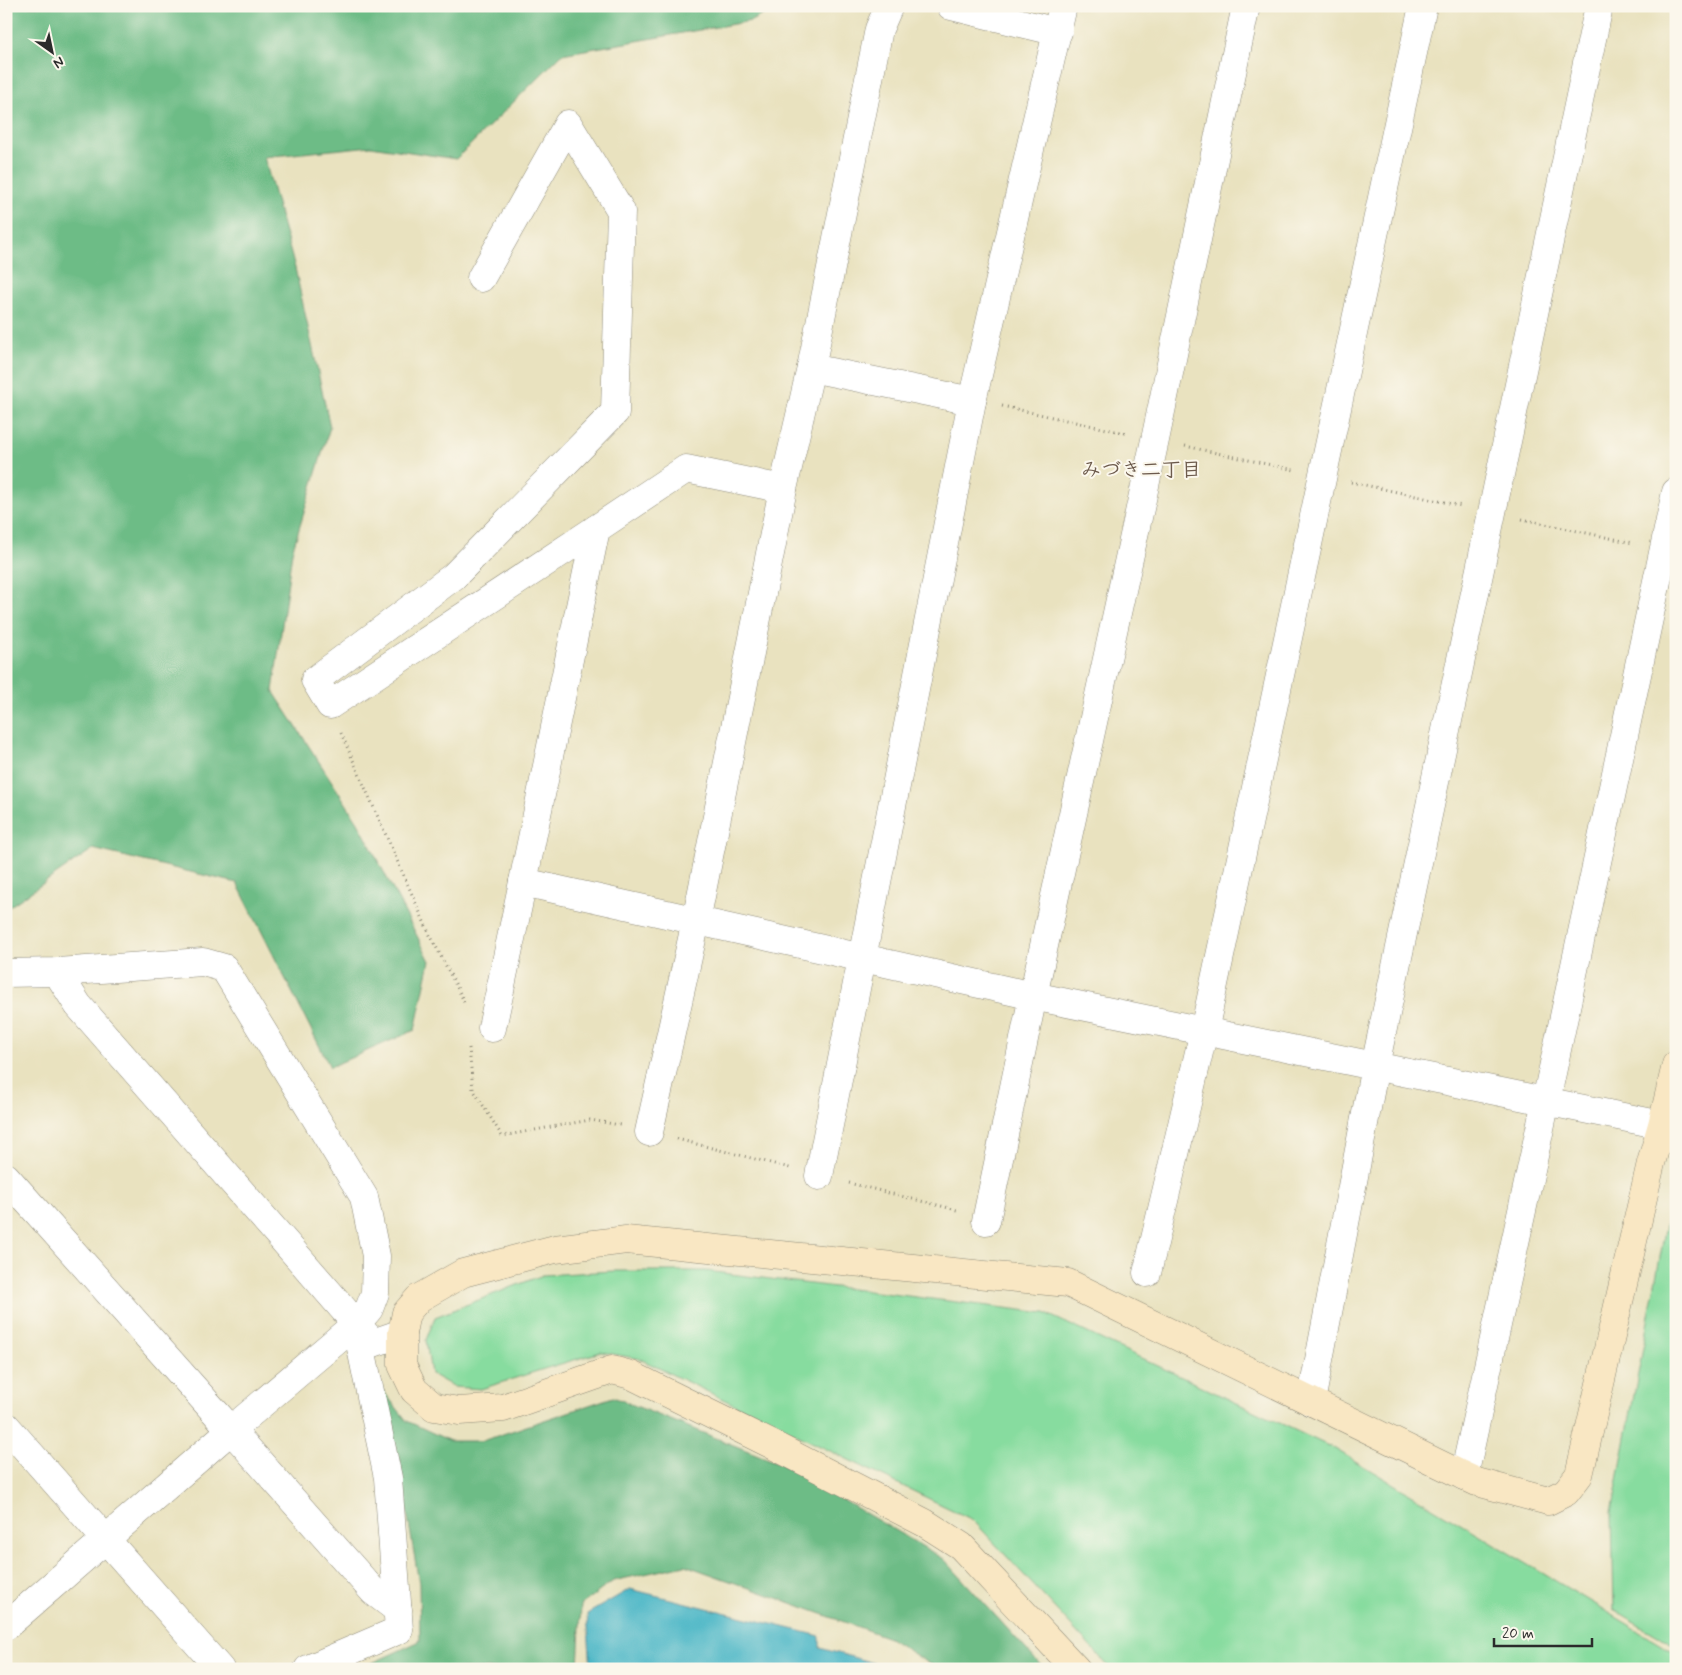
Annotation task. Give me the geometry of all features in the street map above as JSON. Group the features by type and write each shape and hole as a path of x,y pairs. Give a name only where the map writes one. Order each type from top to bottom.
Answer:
{"street":[{"path":"649,1132 696,921 783,489 811,368 879,29 889,6"},
{"path":"819,1176 972,401 1060,19 951,6"},
{"path":"986,1220 1157,430 1246,6"},
{"path":"1147,1273 1204,1031 1423,6"},
{"path":"1311,1402 1375,1066 1599,6"},
{"path":"481,278 568,124 621,211 615,412 454,576 315,680 330,705 686,469 783,489"},
{"path":"811,368 972,401"},
{"path":"1464,1476 1676,492"},
{"path":"492,1028 524,882 596,529"},
{"path":"524,882 1033,996 1669,1127"},
{"path":"6,973 57,972 203,962 224,968 364,1197 376,1256 375,1294 370,1309 356,1324 6,1626"},
{"path":"57,972 78,1005 373,1342 402,1333"},
{"path":"1076,1669 962,1546 925,1523 631,1375 612,1370 503,1408 459,1411 434,1407 414,1390 402,1365 402,1333 406,1313 419,1298 463,1273 554,1249 626,1240 1068,1283 1477,1482 1548,1501 1566,1492 1579,1475 1651,1163 1669,1127 1676,1065"},
{"path":"6,1177 373,1591 398,1610"},
{"path":"308,1669 399,1630 388,1478 356,1324"},
{"path":"6,1426 220,1669"}],"path":[{"path":"330,705 429,934 463,999 464,1008"},
{"path":"468,1044 473,1089 502,1136 590,1120 621,1125 964,1211 986,1220"}],"green space":[{"path":"6,6 779,6 751,21 562,54 456,159 371,146 264,157 295,268 330,427 292,552 273,691 358,822 430,961 415,1030 330,1067 237,883 93,849 6,909"},
{"path":"1676,1172 1676,1646 1614,1610 1612,1512"},
{"path":"614,1271 706,1271 1045,1313 1335,1449 1676,1653 1676,1669 1111,1669 973,1520 640,1359 601,1352 481,1389 454,1387 431,1374 426,1340 435,1317 543,1275"},
{"path":"380,1387 407,1421 450,1441 482,1441 613,1397 781,1464 944,1559 1044,1669 938,1669 889,1638 685,1565 613,1581 581,1605 578,1669 359,1669 420,1641 419,1583 399,1464"}],"water":[{"path":"630,1589 820,1636 820,1648 884,1666 888,1669 591,1669 587,1614"}],"district":[{"name":"みづき二丁目","path":"1141,470"}]}
